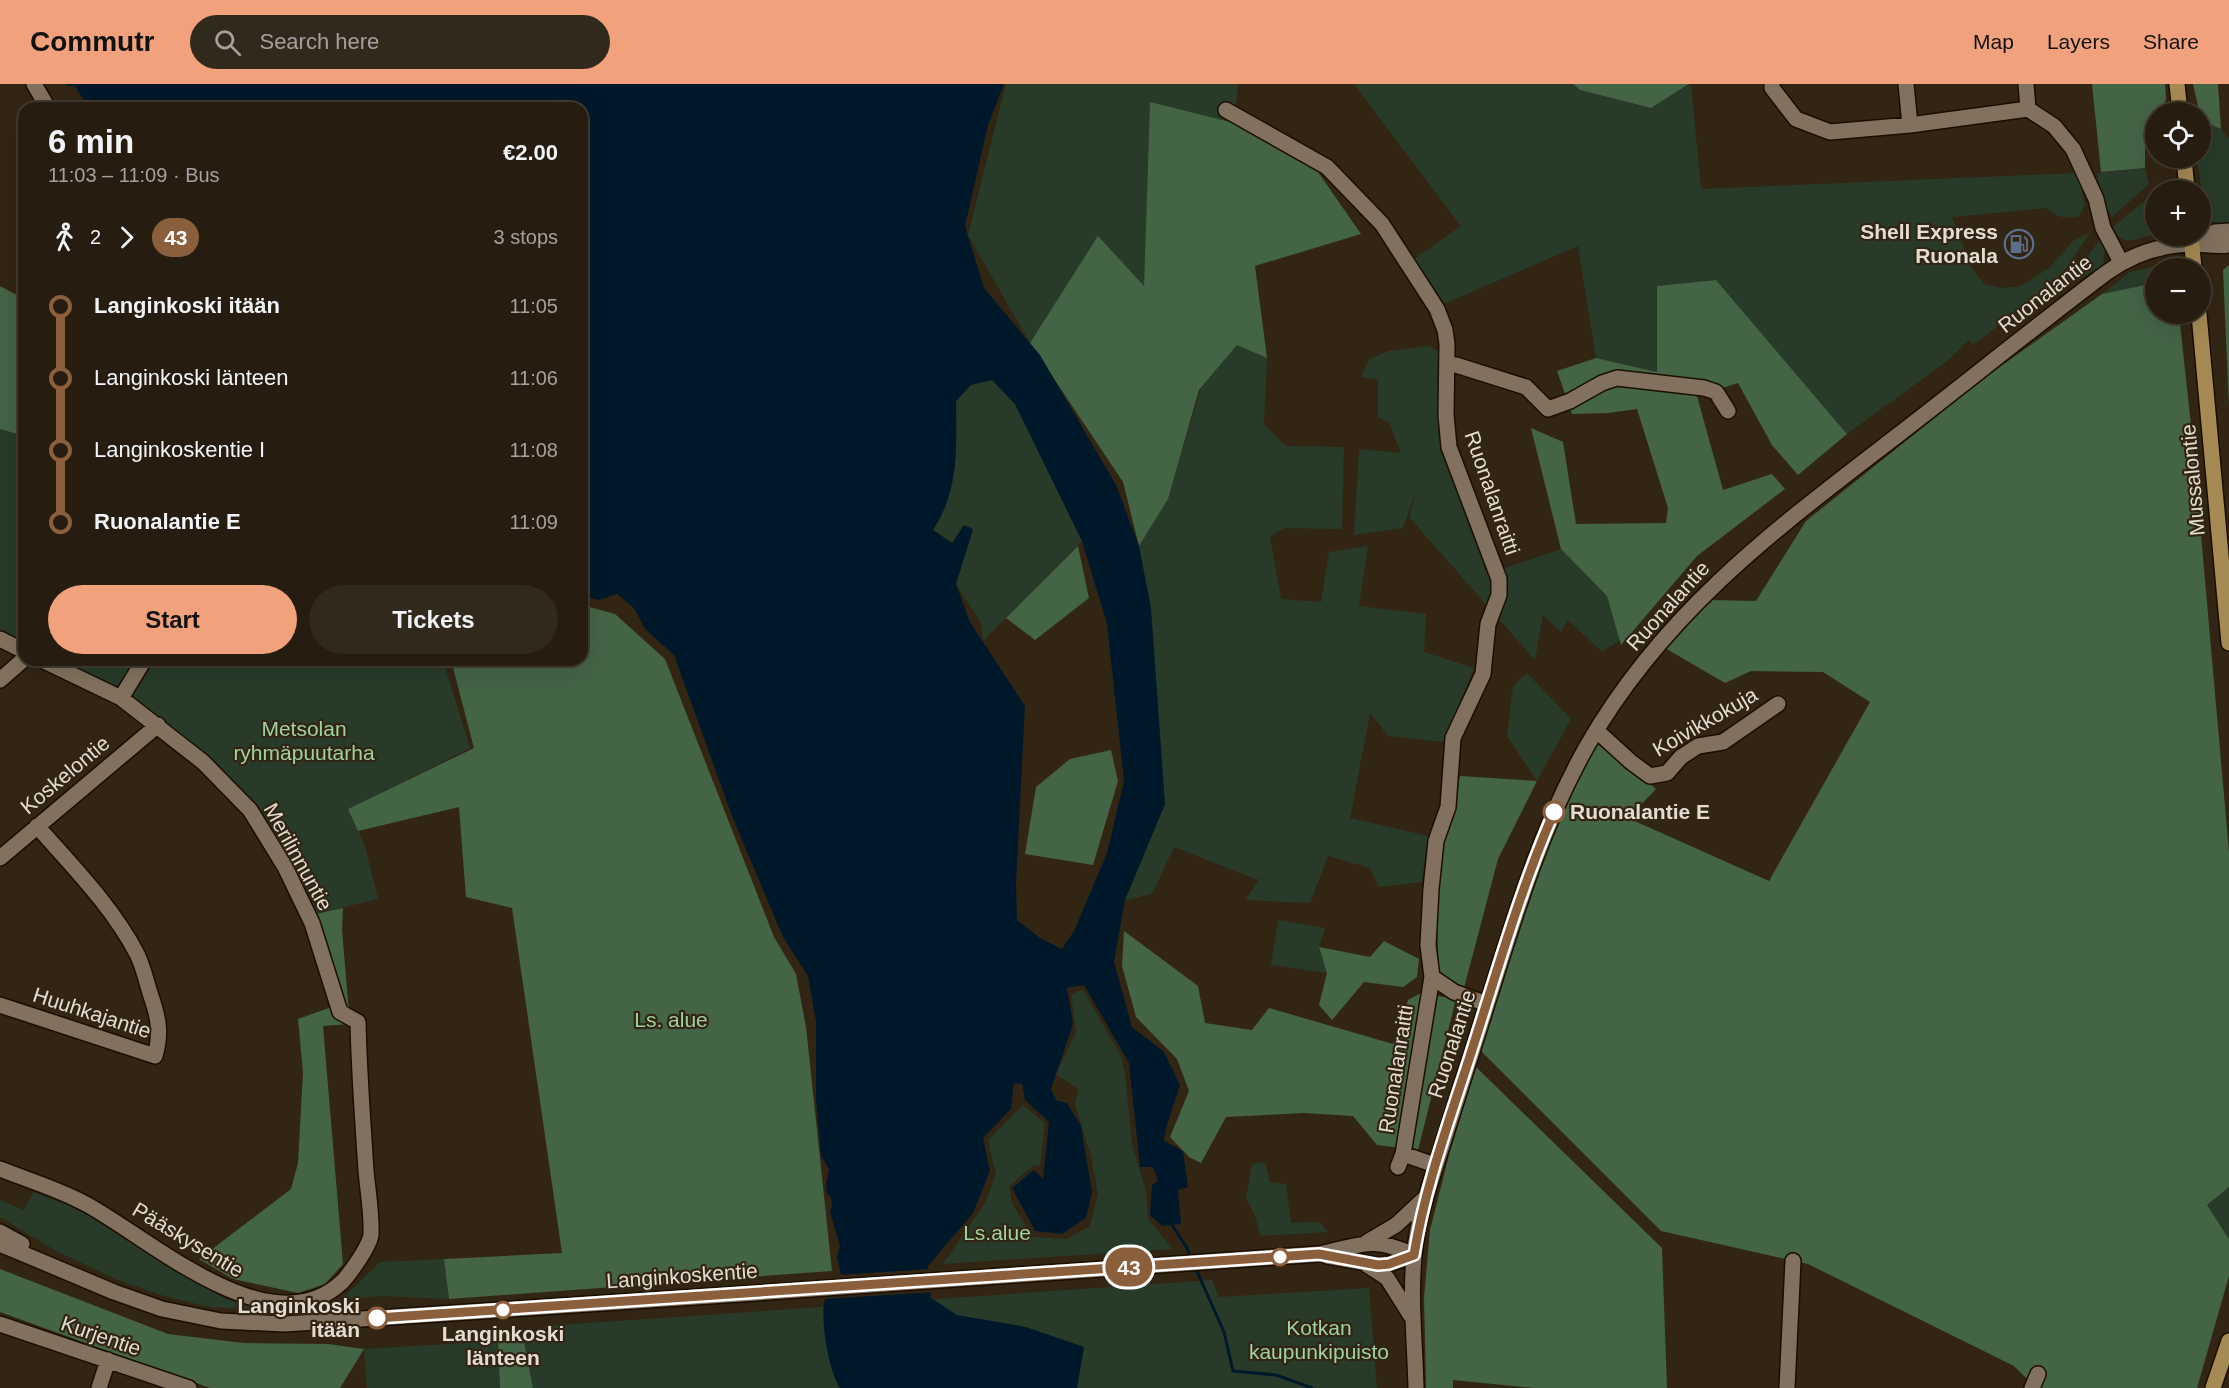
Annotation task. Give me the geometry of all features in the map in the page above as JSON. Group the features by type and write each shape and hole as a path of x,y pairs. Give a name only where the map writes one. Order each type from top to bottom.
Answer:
{"main road":[{"path":"2177,84 2179,102"},
{"name":"Mussalontie","path":"2200,324 2229,643"},
{"path":"2213,1388 2229,1341"}],"street":[{"path":"34,84 44,102"},
{"path":"1772,84 1772,88 1796,118 1830,132 1910,125 2028,109 2054,126 2073,149 2096,200 2103,228 2121,262"},
{"path":"1906,84 1910,125"},
{"path":"2026,84 2028,109"},
{"name":"Ruonalanraitti","path":"1226,110 1327,167 1382,224 1437,309 1445,330 1448,364 1446,415 1449,447 1499,579 1499,596 1488,624 1483,674 1453,738 1448,807 1436,842 1431,889 1428,945 1432,977 1401,1161 1436,1165"},
{"path":"2211,233 2229,231"},
{"path":"2211,246 2229,245"},
{"name":"Ruonalantie","path":"1416,1388 1413,1319 1414,1255 1426,1197 1528,878 1564,791 1597,731 1640,668 1667,635 1723,576 1816,498 2121,262 2143,252 2167,246"},
{"path":"1448,364 1526,387 1548,409 1617,378 1704,388 1716,392 1728,411"},
{"path":"0,639 18,648"},
{"path":"0,680 18,664"},
{"name":"Merilinnuntie","path":"54,666 121,698 203,762 250,810 285,867 312,923 340,1012 358,1022 371,1237"},
{"path":"121,698 140,666"},
{"name":"Koivikkokuja","path":"1597,731 1650,776 1667,773 1681,757 1698,746 1723,742 1778,704"},
{"name":"Koskelontie","path":"0,858 158,725"},
{"name":"Huuhkajantie","path":"0,1005 156,1056 160,1039 156,1009 137,955 115,920 82,876 38,826"},
{"path":"1432,977 1454,992 1487,1004"},
{"name":"Pääskysentie","path":"0,1169 84,1203 217,1286 243,1296 270,1302 296,1302 317,1298 334,1289 348,1276 371,1237"},
{"name":"Ruonalantie","path":"1367,1242 1396,1225 1426,1197"},
{"name":"Langinkoskentie","path":"0,1232 57,1266"},
{"name":"Langinkoskentie","path":"0,1244 57,1266 114,1292 162,1309 221,1321 285,1324 1319,1254 1367,1242 1384,1243 1414,1255"},
{"name":"Langinkoskentie","path":"1319,1254 1378,1265 1389,1264 1414,1255"},
{"path":"1359,1262 1374,1268 1387,1278 1400,1295 1413,1319"},
{"path":"1786,1388 1793,1262"},
{"name":"Kurjentie","path":"0,1324 189,1388"},
{"path":"99,1388 108,1360"},
{"path":"2032,1388 2038,1374"}],"green space":[{"path":"1006,84 1238,84 1234,123 1150,103 1144,287 1098,237 1030,343 968,235"},
{"path":"1354,84 1573,84 1580,90 1650,108 1691,84 1701,189 2078,173 2085,205 2079,216 2062,217 2047,208 1952,217 1971,267 1984,284 2002,288 2021,286 2050,267 2074,240 2090,233 2064,271 2052,284 1973,345 1969,340 1947,361 1847,434 1716,280 1657,286 1657,372 1596,358 1578,246 1444,304 1407,264 1461,226"},
{"path":"1573,84 1689,84 1651,108 1580,90"},
{"path":"2092,84 2165,84 2165,102 2145,102 2145,168 2101,172"},
{"path":"2193,84 2218,84 2221,129 2211,124 2211,102 2197,102"},
{"path":"1150,102 1234,123 1318,172 1361,234 1255,266 1267,358 1237,345 1199,390 1168,499 1139,546 1123,482 1030,343 1098,236 1144,286"},
{"path":"2211,124 2221,129 2229,139 2229,226 2211,221 2211,180 2200,180 2198,168 2211,168"},
{"path":"2145,168 2148,180 2145,180 2145,188 2112,217 2102,204 2097,173"},
{"path":"2145,200 2145,236 2126,240 2112,228"},
{"path":"2100,240 2105,248 2103,265 2060,291"},
{"path":"2229,265 2229,406 2223,270"},
{"path":"2145,269 2145,285 2102,294 2130,272"},
{"path":"1716,280 1847,434 1798,475 1772,445 1738,383 1697,396 1723,490 1772,474 1785,489 1697,556 1621,645 1607,596 1561,549 1531,428 1563,442 1576,524 1666,523 1668,508 1637,409 1572,414 1557,371 1596,358 1657,372 1657,286"},
{"path":"2145,285 2145,324 2180,324 2229,852 2229,1187 2207,1205 2229,1239 2229,1276 2197,1388 2036,1388 2014,1366 1808,1264 1661,1231 1481,1051 1504,971 1531,893 1561,816 1597,741 1656,789 1628,818 1769,881 1870,702 1823,672 1751,671 1725,683 1665,648 1711,600 1756,601 1806,521 1987,376 2102,294"},
{"path":"0,286 18,296 18,434 0,429"},
{"path":"1237,345 1267,358 1264,424 1286,446 1344,447 1342,529 1284,528 1270,537 1281,599 1321,602 1329,552 1368,546 1359,606 1426,614 1424,652 1474,668 1444,742 1388,736 1370,713 1350,818 1428,836 1422,882 1379,887 1370,868 1328,856 1310,903 1245,900 1264,873 1258,880 1174,847 1152,894 1125,900 1165,804 1139,546 1168,499 1201,388"},
{"path":"1428,346 1443,353 1440,451 1455,483 1487,574 1561,549 1607,596 1620,640 1602,652 1568,620 1561,632 1543,615 1535,660 1409,517 1417,488 1403,528 1354,535 1359,449 1401,453 1389,423 1378,417 1378,379 1361,377 1369,359 1389,351"},
{"path":"992,380 1015,404 1082,541 983,641 981,623 956,584 973,529 953,543 933,530 948,499 955,467 956,401 971,385"},
{"path":"0,429 18,434 18,641 0,633"},
{"path":"1078,546 1089,598 1035,640 1006,618"},
{"name":"Ls. alue","path":"588,607 615,614 665,659 774,937 796,974 806,1027 832,1271 449,1299 444,1259 562,1253 512,908 466,897 459,807 358,831 348,809 474,748 453,666 588,666"},
{"path":"69,666 136,666 121,692"},
{"name":"Metsolan ryhmäpuutarha","path":"145,666 445,666 470,748 349,809 365,847 378,899 316,914 254,807 127,696"},
{"path":"1527,673 1571,719 1537,781 1507,736 1513,686"},
{"path":"1111,750 1118,781 1093,865 1025,854 1036,787 1070,759"},
{"path":"1460,776 1537,781 1498,859 1464,988 1439,972 1436,906 1444,843"},
{"path":"343,908 342,930 350,1024 323,1026 343,1264 325,1284 298,1293 233,1279 199,1259 291,1189 298,1163 303,1072 298,1019 343,1003 316,914"},
{"path":"1278,920 1325,928 1319,947 1327,973 1271,965"},
{"path":"1124,931 1198,986 1205,1023 1252,1030 1269,1008 1393,1044 1408,1000 1421,993 1456,999 1418,1150 1377,1145 1353,1116 1304,1113 1226,1117 1201,1163 1189,1157 1170,1137 1189,1091 1177,1059 1136,1017 1122,966"},
{"path":"1384,941 1419,959 1417,977 1403,987 1364,982 1332,1020 1319,1005 1327,973 1319,947 1370,957"},
{"name":"Ls.alue","path":"1083,990 1121,1056 1132,1144 1146,1191 1148,1219 1173,1249 943,1264 985,1203 996,1174 988,1140 1023,1105 1045,1123 1040,1166 1034,1165 1009,1186 1012,1203 1032,1237 1067,1239 1090,1226 1098,1194 1091,1156 1075,1104 1078,1089 1056,1074 1076,1032 1071,994"},
{"path":"1476,1067 1662,1248 1667,1388 1534,1388 1453,1380 1453,1388 1426,1388 1424,1298 1430,1230 1449,1155"},
{"path":"1265,1162 1270,1182 1286,1184 1291,1223 1320,1222 1328,1232 1260,1236 1256,1218 1246,1198 1252,1164"},
{"path":"2229,1187 2229,1239 2207,1205"},
{"path":"33,1192 81,1209 225,1299 262,1310 209,1307 161,1295 118,1280 56,1251 0,1217 0,1200 24,1210"},
{"path":"444,1259 449,1299 380,1296 341,1300 380,1262"},
{"path":"0,1269 168,1334 243,1343 328,1344 364,1349 340,1388 210,1388 0,1312"},
{"name":"Kotkan kaupunkipuisto","path":"1212,1280 1219,1297 1369,1288 1377,1388 533,1388 523,1337 546,1334 545,1326"},
{"path":"523,1337 533,1388 500,1388 498,1341"},
{"path":"498,1341 500,1388 367,1388 364,1349"}],"water":[{"path":"66,84 1004,84 988,125 965,226 984,288 1040,355 1116,485 1139,546 1151,608 1165,804 1125,900 1114,962 1132,1027 1164,1052 1180,1085 1164,1141 1183,1151 1188,1187 1178,1190 1181,1224 1162,1226 1150,1215 1152,1185 1158,1181 1153,1167 1140,1167 1129,1063 1084,985 1067,988 1073,1024 1051,1089 1056,1100 1067,1103 1081,1126 1092,1192 1086,1218 1062,1234 1035,1231 1012,1188 1034,1170 1043,1179 1049,1122 1025,1100 1022,1084 1014,1083 1011,1109 983,1138 990,1171 973,1213 928,1266 931,1298 957,1315 1026,1327 1084,1347 1077,1388 840,1388 832,1371 823,1313 826,1297 841,1275 837,1257 840,1247 830,1211 831,1197 827,1194 829,1169 821,1156 816,1099 816,1021 808,976 783,937 732,816 674,655 645,629 634,608 617,594 599,600 588,597 588,102 85,102 75,86","holes":["992,380 1015,404 1082,541 1107,624 1124,781 1107,853 1074,931 1062,949 1040,938 1017,920 1016,884 1025,706 970,622 956,584 973,529 964,525 952,543 933,530 948,499 955,467 956,401 971,385"]}],"pier":[{"path":"932,1269 934,1292 822,1299 837,1275"}],"waterway":[{"path":"1172,1225 1191,1258"},
{"path":"1195,1267 1224,1332 1233,1371 1276,1375 1312,1388"}],"bus line":[{"name":"43","path":"377,1318 1319,1254 1378,1265 1389,1264 1414,1255 1420,1219 1434,1169 1528,878 1554,812"}],"place":[{"name":"Shell Express Ruonala","path":"2019,244"},
{"name":"Ruonalantie E","path":"1554,812"},
{"name":"Langinkoski länteen","path":"503,1310"},
{"name":"Langinkoski itään","path":"377,1318"}]}
